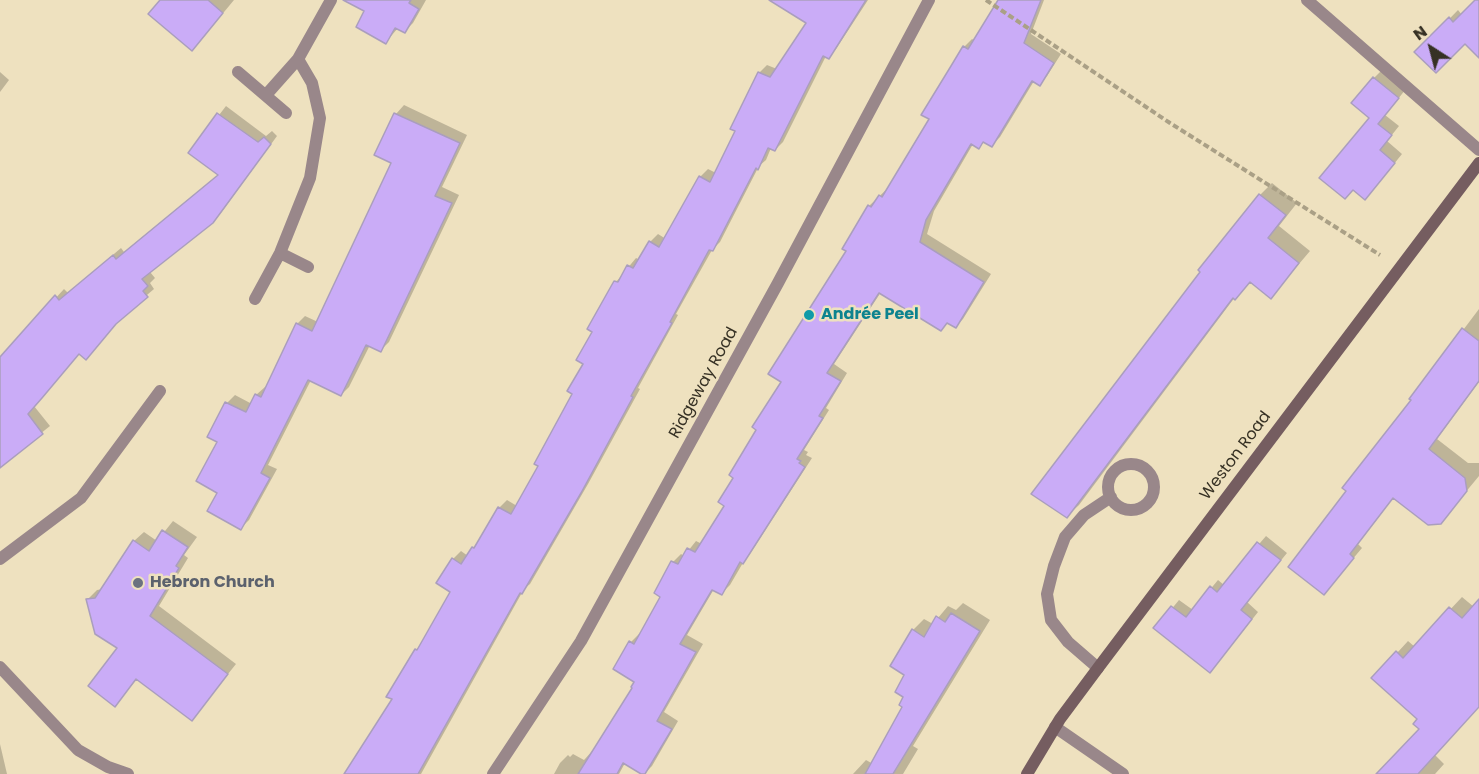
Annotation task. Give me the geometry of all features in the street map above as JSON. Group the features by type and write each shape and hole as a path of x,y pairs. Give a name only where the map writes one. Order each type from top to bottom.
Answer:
{"street":[{"path":"266,95 298,59 331,0"},
{"name":"Ridgeway Road","path":"494,774 581,641 778,284 929,0"},
{"path":"1307,0 1479,150"},
{"path":"255,298 280,253 310,178 320,118 312,83 298,59"},
{"path":"238,72 286,113"},
{"name":"Weston Road","path":"1027,774 1055,728 1098,668 1479,163"},
{"path":"280,253 308,267"},
{"path":"0,559 81,498 160,391"},
{"path":"1098,668 1068,642 1051,620 1047,594 1065,537 1084,515 1111,496"},
{"path":"0,667 78,750 108,767 128,774"},
{"path":"1055,728 1123,774"}],"path":[{"path":"986,0 1170,123 1375,252"}],"building":[{"path":"160,0 208,0 223,13 192,51 148,14"},
{"path":"343,0 411,0 409,3 419,9 405,33 395,28 386,44 356,27 364,11"},
{"path":"769,0 866,0 829,59 823,56 775,151 768,148 758,170 756,168 713,251 709,250 670,322 672,323 581,493 522,594 520,593 418,774 344,774 392,699 386,697 415,649 417,650 450,592 436,583 452,558 461,564 472,547 474,548 498,507 511,514 538,466 534,464 572,394 567,391 583,364 576,360 592,332 587,329 614,281 618,282 627,265 633,268 649,241 659,247 699,176 710,182 735,131 730,129 758,72 770,77 806,23"},
{"path":"998,0 1041,0 1024,43 1054,63 1040,86 1032,81 992,147 983,142 979,149 971,144 926,220 920,242 984,282 956,328 947,323 941,331 879,293 827,373 841,381 819,416 823,418 797,459 805,467 743,564 740,562 722,595 712,590 680,644 696,652 657,721 672,729 645,774 623,763 617,774 578,774 632,688 634,682 613,669 629,641 634,644 660,597 654,593 671,561 678,564 687,548 695,552 724,506 718,502 733,478 729,475 756,430 752,427 781,382 768,374 846,251 842,249 868,205 871,207 879,195 882,197 929,119 921,115 963,46 968,49"},
{"path":"1475,0 1479,0 1479,58 1465,44 1436,73 1414,52 1449,17 1453,22"},
{"path":"1373,77 1399,98 1378,124 1392,135 1380,150 1395,163 1365,200 1353,190 1345,199 1319,178 1369,118 1351,103"},
{"path":"217,113 258,142 264,137 271,144 213,223 142,279 148,286 143,291 148,297 116,324 86,360 79,354 28,414 43,434 0,468 0,357 55,295 59,300 113,255 116,259 218,175 188,153"},
{"path":"394,113 460,143 435,196 452,203 381,352 366,345 341,396 308,380 261,473 270,478 241,530 207,511 217,493 196,481 217,442 207,437 225,402 246,412 255,394 261,397 296,323 312,331 391,163 374,155"},
{"path":"1259,194 1286,215 1268,238 1299,263 1271,299 1250,282 1235,300 1233,298 1067,518 1031,494 1200,272 1198,270"},
{"path":"1462,328 1479,341 1479,381 1429,449 1465,478 1467,491 1441,524 1428,525 1393,498 1350,554 1354,558 1324,595 1288,567 1346,491 1342,488 1411,400 1409,399"},
{"path":"162,530 188,547 176,566 179,568 150,616 228,674 192,721 136,679 115,707 88,686 117,648 95,634 86,599 95,598 133,540 149,551"},
{"path":"1257,542 1281,560 1241,610 1252,619 1210,673 1153,628 1171,606 1186,617 1210,586 1217,592"},
{"path":"1479,599 1479,707 1418,774 1376,774 1419,729 1413,724 1417,719 1371,678 1396,651 1403,658 1449,607 1462,618"},
{"path":"951,613 980,631 893,774 865,774 902,707 899,705 903,697 895,692 904,675 890,666 912,629 924,637 936,616 945,622"}],"place":[{"name":"Andrée Peel","path":"809,315"},
{"name":"Hebron Church","path":"138,583"}]}
